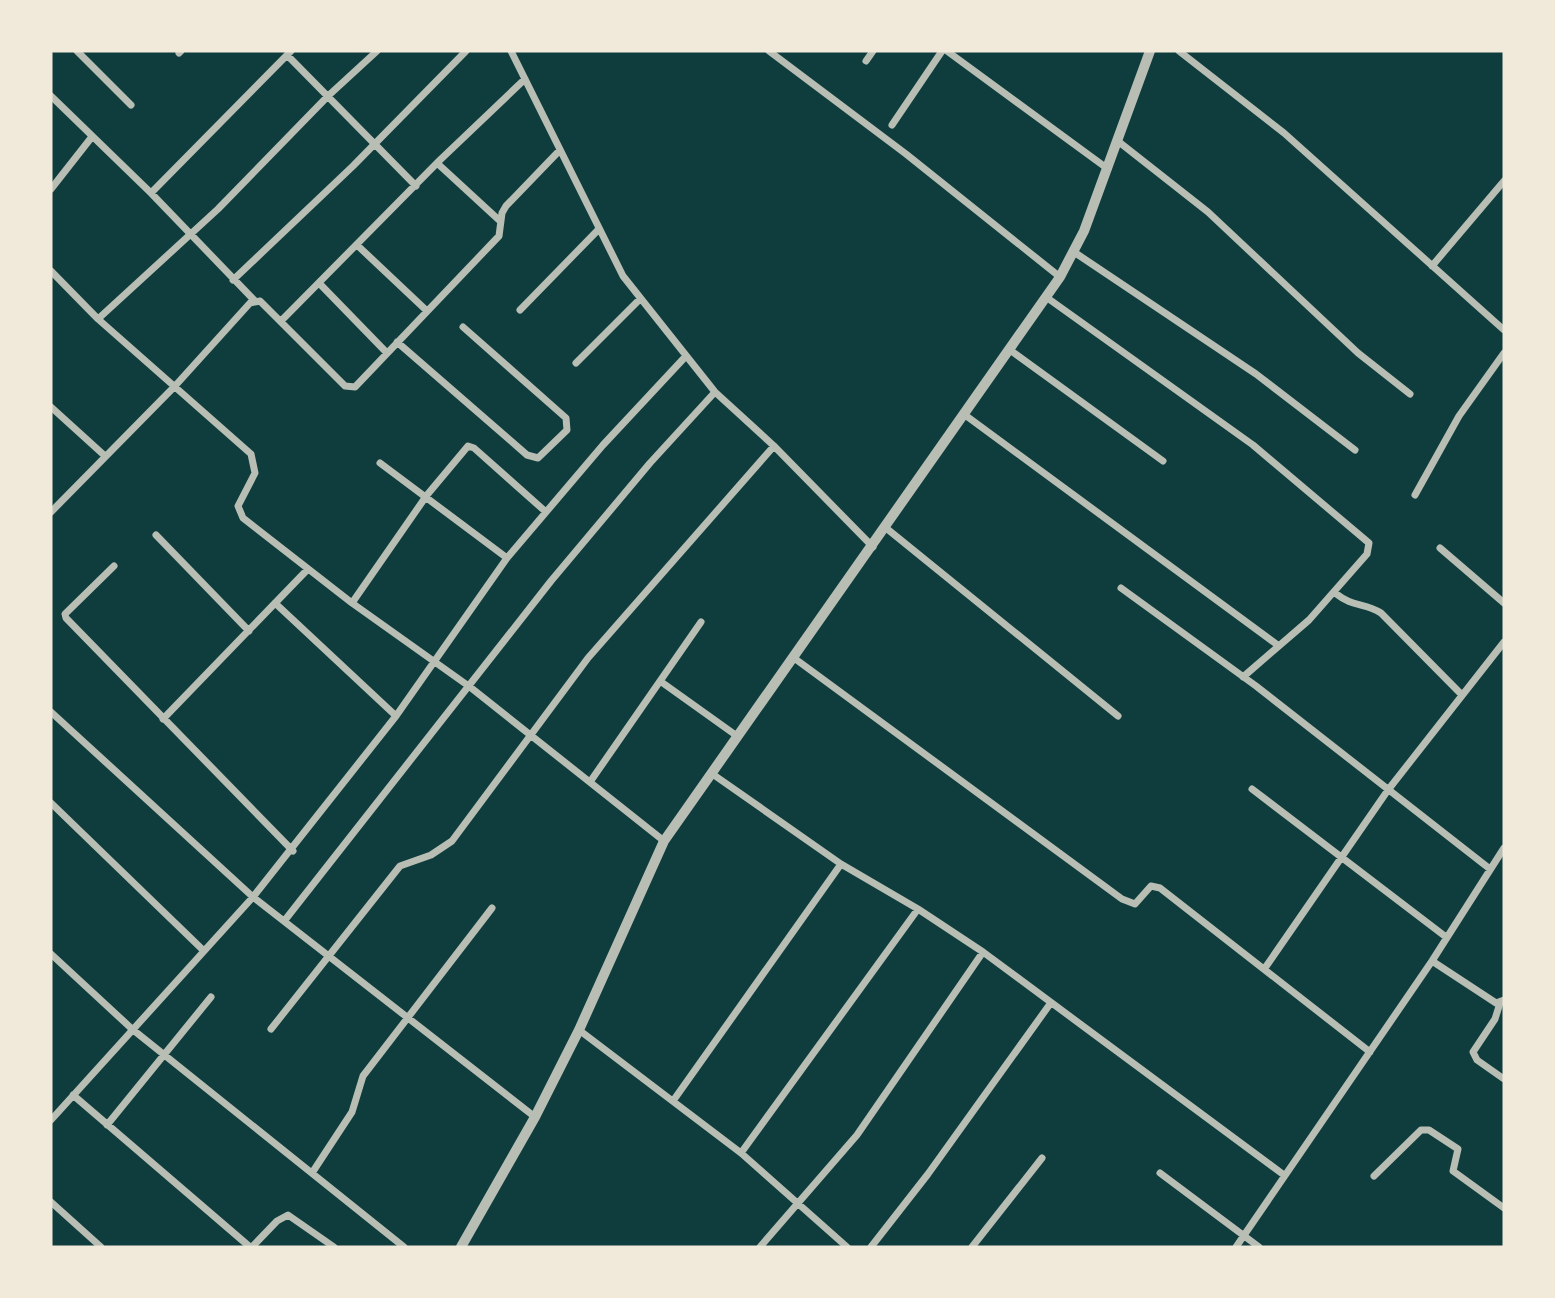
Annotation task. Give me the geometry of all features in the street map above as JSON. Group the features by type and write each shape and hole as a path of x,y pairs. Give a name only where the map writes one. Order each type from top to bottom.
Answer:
{"street":[{"path":"77,51 131,105"},
{"path":"98,319 218,209 328,96 377,51"},
{"path":"233,280 466,51"},
{"path":"512,51 616,267 715,393 774,446 873,547"},
{"path":"769,51 1059,277"},
{"path":"779,58 784,51"},
{"path":"866,61 873,51"},
{"path":"892,125 945,51 1108,169"},
{"path":"461,1247 535,1118 579,1030 664,841 965,415 1074,252 1119,142 1150,51"},
{"path":"1179,51 1284,134 1504,330"},
{"path":"151,192 289,53 416,186"},
{"path":"281,321 437,163 525,79"},
{"path":"51,96 91,138 151,192 188,234 255,301"},
{"path":"51,189 91,138"},
{"path":"1119,142 1208,212 1358,353 1410,394"},
{"path":"51,512 175,386 246,306 255,301 260,301 350,388 355,387 499,236 500,221 506,206 560,150"},
{"path":"437,163 500,221"},
{"path":"1432,266 1504,181"},
{"path":"520,310 598,230"},
{"path":"357,245 427,311"},
{"path":"1074,252 1256,374 1356,450"},
{"path":"51,271 98,319 251,454 255,473 240,500 239,512 352,603 470,687 664,841"},
{"path":"319,283 387,353"},
{"path":"1046,297 1254,445 1369,543 1367,554 1335,593 1243,677"},
{"path":"576,363 640,299"},
{"path":"397,342 527,455 538,457 567,430 566,418 463,327"},
{"path":"1010,350 1163,461"},
{"path":"1415,495 1459,416 1504,353"},
{"path":"51,1120 293,851 396,716 507,558 686,356"},
{"path":"285,920 551,582 650,463 715,393"},
{"path":"51,407 105,456"},
{"path":"965,415 1279,646"},
{"path":"352,603 427,495 466,447 471,446 547,512"},
{"path":"271,1028 400,866 431,855 453,841 589,658 774,446"},
{"path":"380,463 427,495 507,558"},
{"path":"886,528 1118,716"},
{"path":"156,535 249,631"},
{"path":"1440,548 1504,603"},
{"path":"114,566 65,614 66,618 293,851"},
{"path":"163,719 308,569"},
{"path":"1121,588 1243,677 1490,869"},
{"path":"1335,593 1348,603 1373,607 1381,613 1462,695"},
{"path":"275,603 396,716"},
{"path":"590,782 701,622"},
{"path":"1265,968 1388,790 1504,642"},
{"path":"793,658 1122,899 1135,904 1148,888 1157,886 1370,1052"},
{"path":"660,681 737,736"},
{"path":"51,712 253,897 535,1118"},
{"path":"711,773 841,864 984,952 1050,1004 1284,1175"},
{"path":"1252,789 1340,859 1446,937"},
{"path":"51,803 204,951"},
{"path":"1236,1247 1432,961 1504,848"},
{"path":"673,1101 841,864"},
{"path":"312,1173 352,1112 363,1076 492,908"},
{"path":"741,1153 918,909"},
{"path":"760,1247 857,1135 984,952"},
{"path":"51,954 132,1029 404,1247"},
{"path":"1432,961 1502,1001 1495,1019 1473,1052 1477,1060 1504,1079"},
{"path":"107,1125 211,997"},
{"path":"870,1247 928,1174 1050,1004"},
{"path":"579,1030 741,1153 847,1247"},
{"path":"73,1095 251,1247 288,1214 298,1218 334,1247"},
{"path":"1374,1175 1421,1130 1429,1130 1458,1149 1452,1171 1504,1208"},
{"path":"972,1247 1042,1158"},
{"path":"1160,1173 1259,1247"},
{"path":"51,1202 101,1247"}]}
